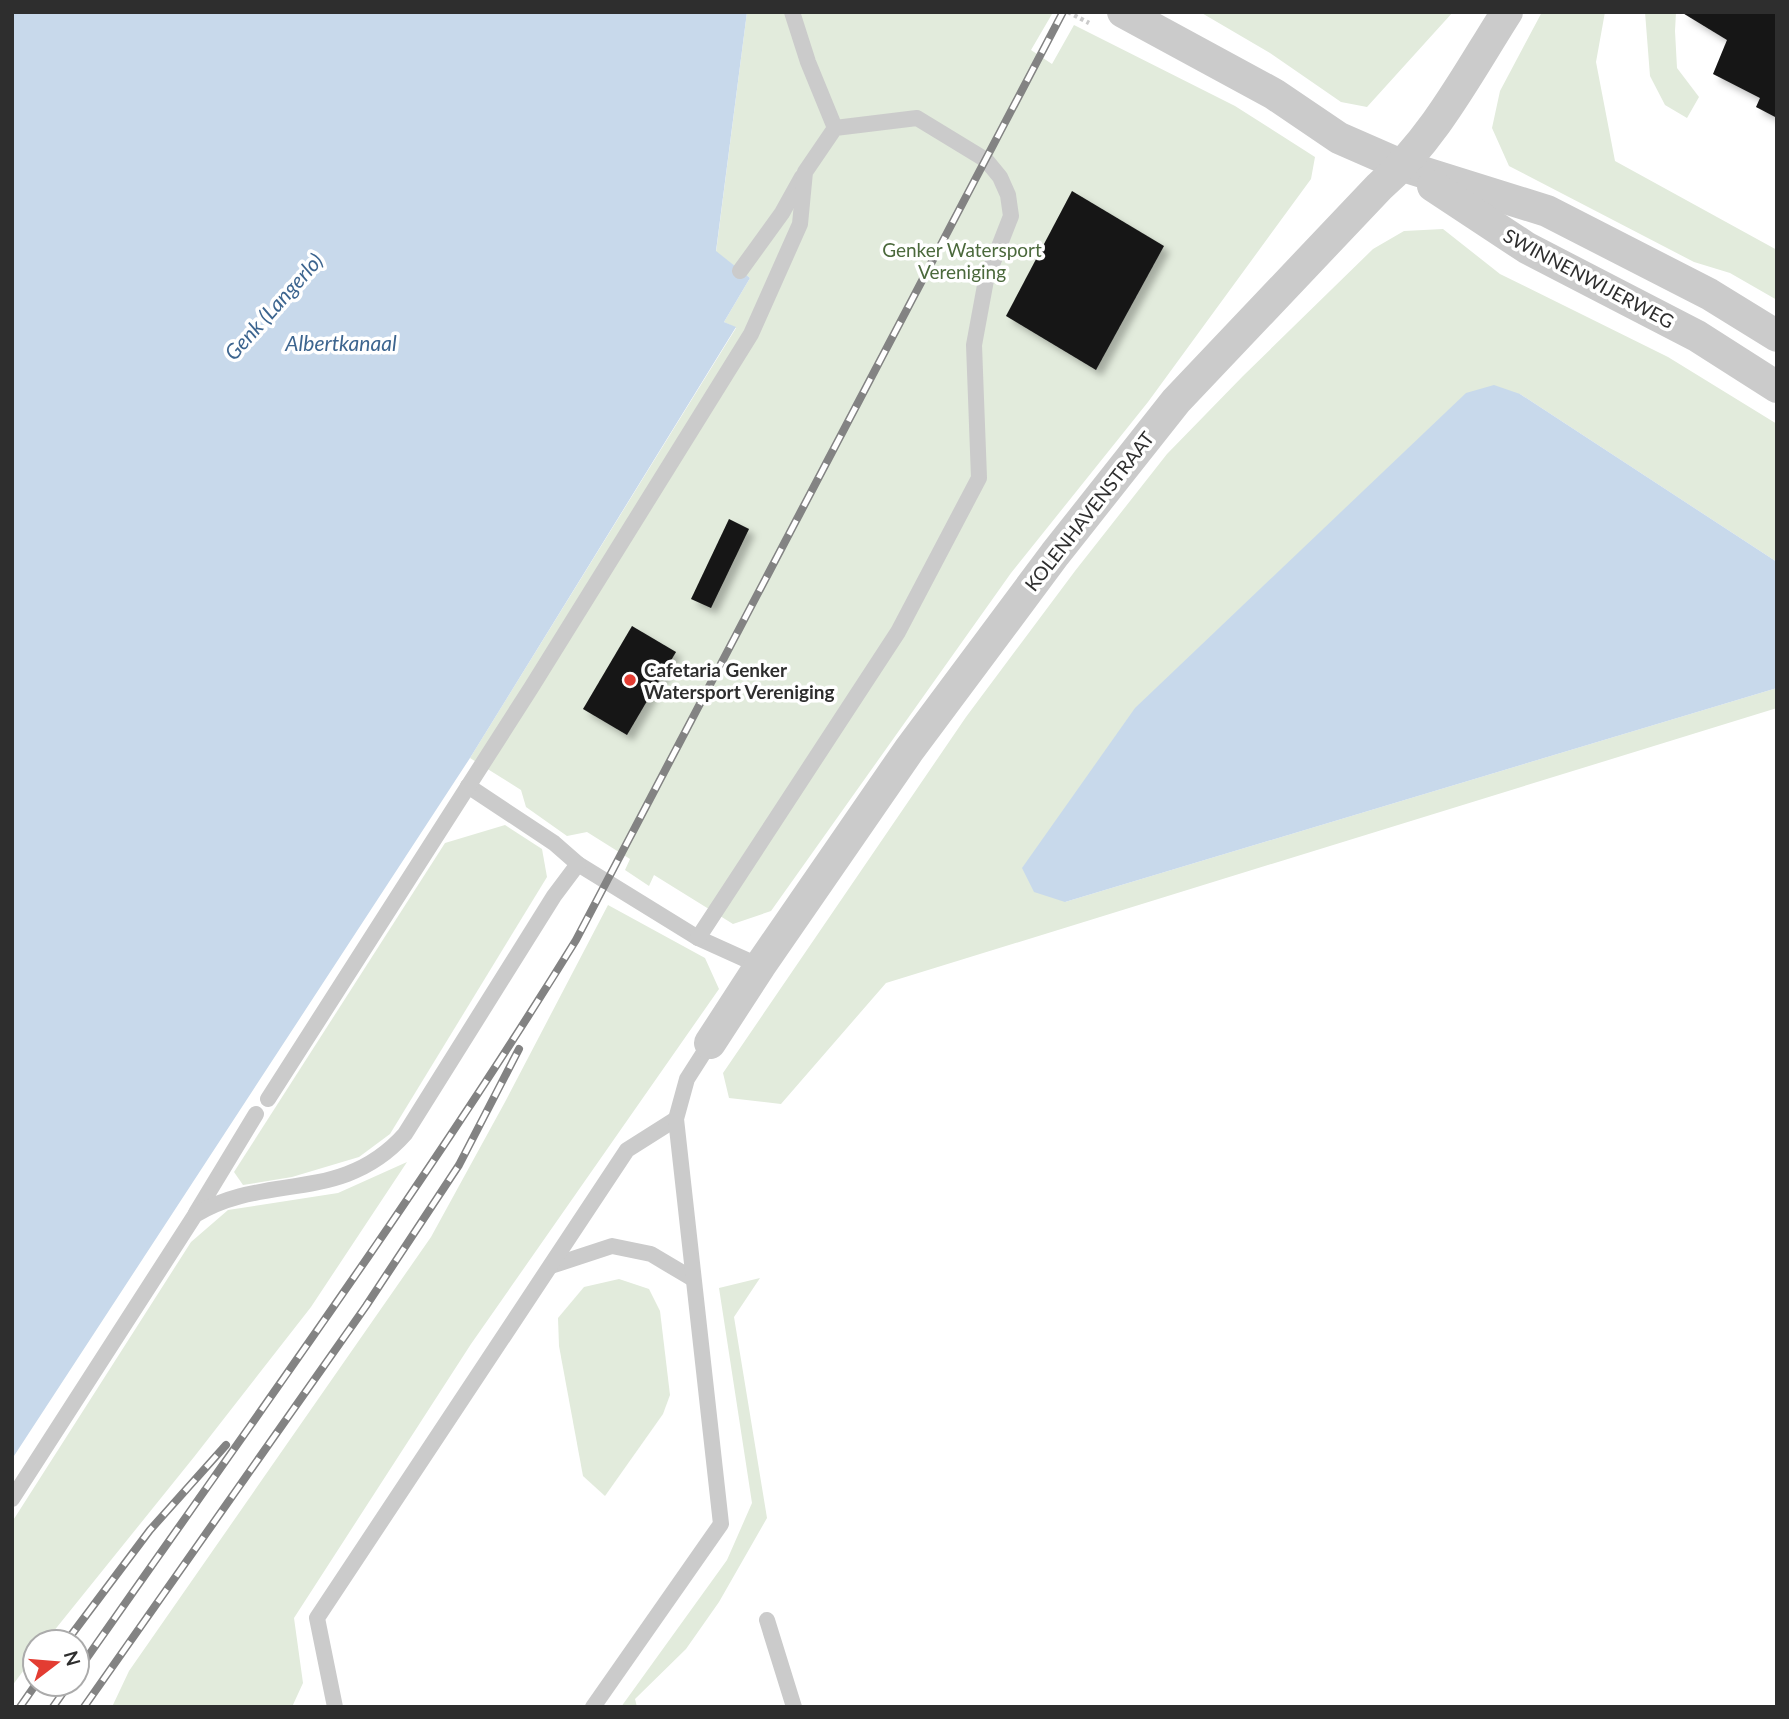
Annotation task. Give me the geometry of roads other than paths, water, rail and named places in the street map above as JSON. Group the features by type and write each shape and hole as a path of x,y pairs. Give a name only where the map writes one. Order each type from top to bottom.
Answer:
{"street":[{"name":"SWINNENWIJERWEG","path":"1123,12 1274,94 1339,138 1403,166 1547,211 1709,294 1777,336"},
{"name":"KOLENHAVENSTRAAT","path":"710,1043 760,966 925,728 1055,554 1176,401 1429,136 1507,12"},
{"name":"SWINNENWIJERWEG","path":"1403,166 1527,248 1697,337 1777,387"}],"lane":[{"path":"792,12 808,62 835,128"},
{"path":"698,938 898,632 979,478 974,345 986,280 1011,215 1008,195 1000,177 986,160 916,118 835,128 804,172 782,213 740,271"},
{"path":"268,1099 751,334 800,224 804,172"},
{"path":"468,786 554,843 578,864 698,938 760,966"},
{"path":"195,1215 229,1199 335,1179 355,1172 390,1150 405,1134 554,896 578,864"},
{"path":"593,1707 721,1524 676,1119 687,1079 710,1043"},
{"path":"12,1499 195,1215 256,1114"},
{"path":"335,1707 317,1618 627,1150 676,1119"},
{"path":"551,1266 612,1246 651,1254 694,1279"},
{"path":"766,1620 794,1707"}],"water":[{"name":"Albertkanaal","path":"12,12 747,12 716,251 750,278 724,322 736,327 470,758 12,1459"},
{"path":"1494,385 1520,394 1777,562 1777,688 1065,902 1034,892 1022,868 1135,708 1466,393"}],"railway":[{"path":"91,1652 395,1218 576,940 1063,12"},
{"path":"84,1707 366,1306 459,1165 519,1049"},
{"path":"76,1628 150,1530 226,1445"},
{"path":"20,1707 26,1698"},
{"path":"53,1707 59,1698"}],"place":[{"name":"Cafetaria Genker Watersport Vereniging","path":"630,680"}],"park label":[{"name":"Genker Watersport Vereniging","path":"962,260"}],"water label":[{"name":"Genk (Langerlo)","path":"273,306"}]}
